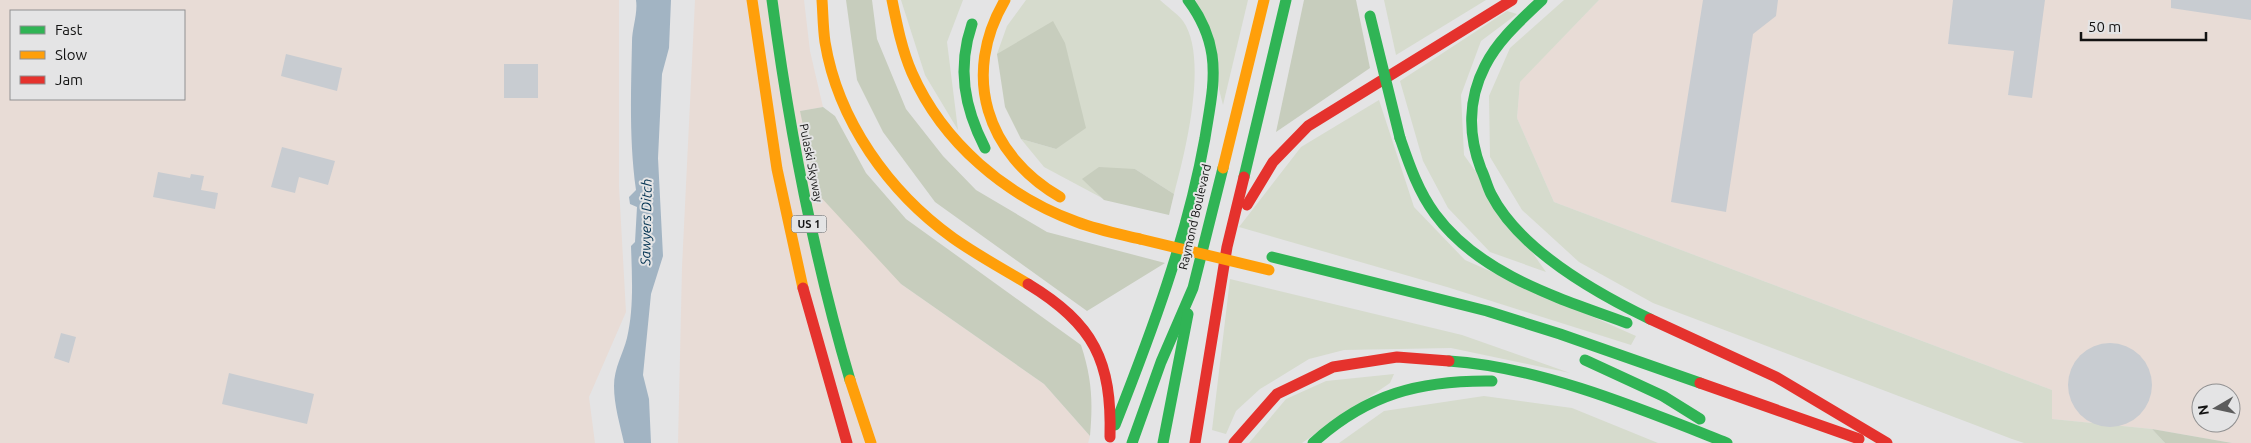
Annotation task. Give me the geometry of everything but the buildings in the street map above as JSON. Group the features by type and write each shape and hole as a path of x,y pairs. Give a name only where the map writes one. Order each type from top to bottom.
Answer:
{"main road":[{"name":"US 1","path":"752,0 763,98 786,220 814,338 847,443"},
{"name":"Pulaski Skyway","path":"772,0 782,77 814,252 838,341 871,443"},
{"path":"822,0 826,40 834,78 848,113 866,148 890,182 932,223 964,246 1050,299 1079,324 1094,344 1104,367 1110,397 1109,440"},
{"path":"892,0 906,56 920,90 949,134 973,160 1042,206 1071,220 1273,272"},
{"path":"1006,0 988,32 983,60 983,88 991,118 1004,146 1021,169 1044,187 1068,202"},
{"path":"1109,440 1146,347 1175,263 1191,205 1205,142 1212,94 1212,56 1204,26 1188,0"},
{"name":"Raymond Boulevard","path":"1164,443 1192,288 1264,0"},
{"path":"1195,443 1231,248 1286,0"},
{"path":"1231,248 1263,175 1286,145 1320,117 1512,0"},
{"path":"1542,0 1496,49 1485,65 1475,91 1471,110 1472,138 1485,183 1496,204 1512,225 1556,266 1615,300 1705,346 1769,374 1887,443"},
{"path":"1369,12 1400,138 1413,180 1428,207 1439,221 1462,246 1506,275 1635,326"},
{"path":"976,13 970,28 963,60 964,92 968,108 985,149 999,171 1016,190"},
{"path":"1171,233 1231,248"},
{"path":"1267,256 1494,313 1608,350 1747,402 1870,443"},
{"path":"1132,443 1161,362 1192,288"},
{"path":"1653,333 1705,346"},
{"path":"1575,356 1663,396 1737,443"},
{"path":"1234,443 1260,408 1283,389 1321,369 1364,360 1414,358 1474,364 1536,376 1598,395 1727,443"},
{"path":"1313,443 1346,415 1373,400 1402,389 1448,381 1508,382 1598,395"}],"shaded area":[{"path":"0,0 619,0 619,187 626,312 589,397 595,443 0,443"},
{"path":"695,0 804,0 810,51 823,107 800,111 901,284 1044,384 1090,436 1088,443 678,443 682,267"},
{"path":"901,0 963,0 947,42 958,130 925,75"},
{"path":"1026,0 1160,0 1183,21 1191,37 1194,58 1194,81 1189,131 1174,194 1135,169 1083,179 1102,198 1044,167 1021,139 1056,149 997,54 1007,26"},
{"path":"1196,0 1248,0 1223,105"},
{"path":"1384,0 1486,0 1396,55"},
{"path":"1564,0 1599,0 1520,82 1517,118 1554,202 2052,390 2052,419 2152,429 2165,443 2024,443 1653,303 1579,262 1522,210 1490,157 1489,96 1510,48"},
{"path":"1599,0 2251,0 2251,443 2232,443 2152,429 2052,419 2052,390 1554,202 1517,118 1520,81"},
{"path":"1507,11 1517,14 1481,41 1461,95 1464,155 1546,272 1490,252 1448,208 1423,161 1400,81"},
{"path":"1379,100 1414,207 1465,260 1636,336 1631,345 1447,287 1239,227 1301,147"},
{"path":"1230,279 1462,335 1570,373 1451,348 1344,350 1309,359 1260,389 1236,411 1226,434 1212,430"},
{"path":"1394,374 1390,383 1302,443 1249,443 1286,399 1326,381"},
{"path":"1484,396 1572,408 1658,443 1339,443 1384,411"}],"green space":[{"path":"846,0 872,0 877,39 906,109 943,156 976,190 1047,232 1165,263 1087,311 935,202 883,132 857,80"},
{"path":"1304,0 1356,0 1370,68 1276,132"},
{"path":"1053,21 1065,43 1086,128 1056,149 1021,139 1005,107 997,54"},
{"path":"823,107 835,116 866,173 906,219 1081,345 1091,390 1090,436 1044,384 901,284 817,193 800,111"},
{"path":"1099,167 1135,169 1174,194 1169,215 1104,200 1082,179"},
{"path":"2152,429 2232,443 2165,443"}],"water":[{"name":"Sawyers Ditch","path":"636,0 671,0 669,48 662,74 658,158 663,256 651,294 643,375 649,399 651,443 624,443 614,393 614,379 627,338 632,304 631,246 635,242 637,207 630,204 629,197 636,190 632,153 631,98 632,37"}],"traffic: fast":[{"path":"772,0 794,144 825,286 850,380"},
{"path":"1115,425 1167,284 1189,212 1205,138 1213,86 1212,55 1209,40 1203,26 1188,0"},
{"path":"1244,177 1286,0"},
{"path":"1542,0 1503,39 1490,57 1479,79 1473,104 1472,130 1481,169 1491,194 1504,214 1539,251 1583,283 1650,319"},
{"path":"1370,16 1400,138"},
{"path":"972,24 965,56 965,87 972,118 985,148"},
{"path":"1400,138 1415,177 1429,205 1453,235 1474,253 1498,269 1548,294 1627,323"},
{"path":"1132,443 1161,362 1193,288 1223,168"},
{"path":"1272,257 1487,311 1560,334 1700,383"},
{"path":"1163,443 1188,314"},
{"path":"1585,360 1663,396 1700,419"},
{"path":"1449,361 1484,365 1555,381 1626,404 1727,443"},
{"path":"1313,443 1354,412 1396,393 1441,383 1492,381"}],"traffic: slow":[{"path":"752,0 777,169 803,288"},
{"path":"822,0 825,42 841,99 854,127 888,177 930,220 953,238 1028,284"},
{"path":"892,0 905,55 925,98 941,122 979,164 1026,198 1051,211 1108,232 1140,239"},
{"path":"1005,0 992,28 985,56 984,84 988,110 998,136 1014,159 1035,179 1060,197"},
{"path":"1223,168 1264,0"},
{"path":"1140,239 1269,270"},
{"path":"850,380 871,443"}],"traffic: jam":[{"path":"1247,205 1273,162 1308,126 1512,0"},
{"path":"1195,443 1227,247 1244,177"},
{"path":"1028,284 1069,314 1095,347 1107,387 1110,410 1110,437"},
{"path":"803,288 847,443"},
{"path":"1650,319 1776,377 1887,443"},
{"path":"1234,443 1277,394 1333,367 1397,357 1449,361"},
{"path":"1700,383 1859,439"}]}
